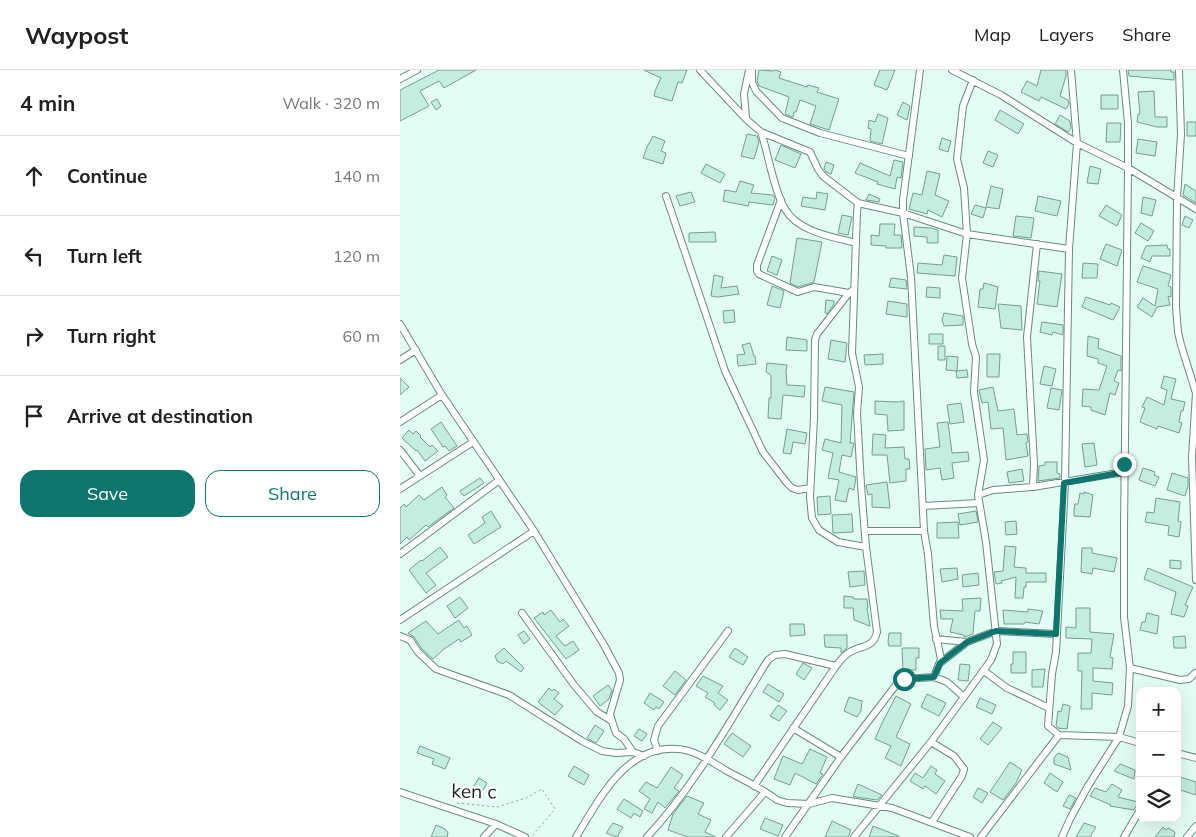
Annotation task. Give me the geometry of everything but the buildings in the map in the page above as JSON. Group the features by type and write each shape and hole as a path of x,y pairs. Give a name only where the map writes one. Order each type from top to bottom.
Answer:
{"street":[{"path":"401,77 417,70"},
{"path":"700,70 746,119 762,132 810,152 823,176 858,203 903,213 967,234 1068,249"},
{"path":"746,119 744,94 751,70"},
{"path":"751,70 752,82 756,91 782,118 820,134 909,156"},
{"path":"920,70 903,200 903,213 912,277 924,531 928,554 934,626 941,659 934,677"},
{"path":"952,70 1001,95 1077,143 1128,168 1196,209"},
{"path":"1071,70 1077,143 1068,249 1064,483 1056,652 1048,726 1059,735 1119,737 1136,742"},
{"path":"1062,837 1088,786 1119,737 1128,706 1130,668 1124,617 1124,472 1128,123 1123,70"},
{"path":"1179,70 1181,134 1177,198 1176,307 1178,332 1196,393 1192,457 1196,580"},
{"path":"854,837 931,742 996,652 996,631 986,542 978,495 984,460 974,392 976,357 972,344 962,278 967,234 964,188 957,159 963,106 973,80"},
{"path":"762,132 785,210 798,222 828,236 856,243"},
{"path":"666,196 725,371 763,452 792,488 798,490 810,488"},
{"path":"781,200 757,265 759,274 798,292 814,287 852,291"},
{"path":"754,786 836,666 846,654 867,646 875,639 877,632 866,547 857,413 859,387 852,353 852,291 858,203"},
{"path":"1033,487 1034,464 1028,337 1037,244"},
{"path":"852,291 817,334 815,340 814,418 810,488 812,518 819,530 838,542 866,547"},
{"path":"400,324 472,442 534,531 619,673 620,680 610,714 616,733 624,739 633,752"},
{"path":"400,360 416,350"},
{"path":"400,422 442,395"},
{"path":"400,489 472,442"},
{"path":"400,450 420,476"},
{"path":"978,495 993,490 1064,483 1124,472"},
{"path":"400,554 498,481"},
{"path":"923,506 979,503"},
{"path":"400,620 534,531"},
{"path":"865,531 924,531"},
{"path":"522,613 574,685 597,712 612,720"},
{"path":"940,663 967,642 996,631 1056,634"},
{"path":"658,751 654,740 658,726 728,632"},
{"path":"400,636 410,640 418,652 436,669 509,695 582,741 602,751 616,753 633,752 644,756"},
{"path":"936,639 967,642"},
{"path":"647,837 670,811 706,759 768,660 775,655 785,654 836,666"},
{"path":"1130,668 1180,680 1190,679 1196,673"},
{"path":"984,671 1007,688 1049,708"},
{"path":"785,837 841,757 896,685 904,679 934,677 947,682 964,697"},
{"path":"793,728 841,757"},
{"path":"981,837 1059,735"},
{"path":"931,742 954,756 964,769 962,776 932,822"},
{"path":"576,837 616,777 629,765 644,756 658,751 678,748 706,759 766,792 776,800 787,803 809,804 832,798 880,805 932,822 959,835 970,837"},
{"path":"1181,754 1196,758"},
{"path":"400,792 496,824 525,837"},
{"path":"726,837 766,792"},
{"path":"1124,837 1136,817"},
{"path":"484,837 496,824"},
{"path":"1187,837 1196,826"}],"path":[{"name":"ken c","path":"454,802 497,807 526,798 542,789 555,809 532,837"}],"route":[{"path":"904,679 934,677 940,663 967,642 974,641 996,631 1056,634 1064,483 1124,472 1124,464"}]}
